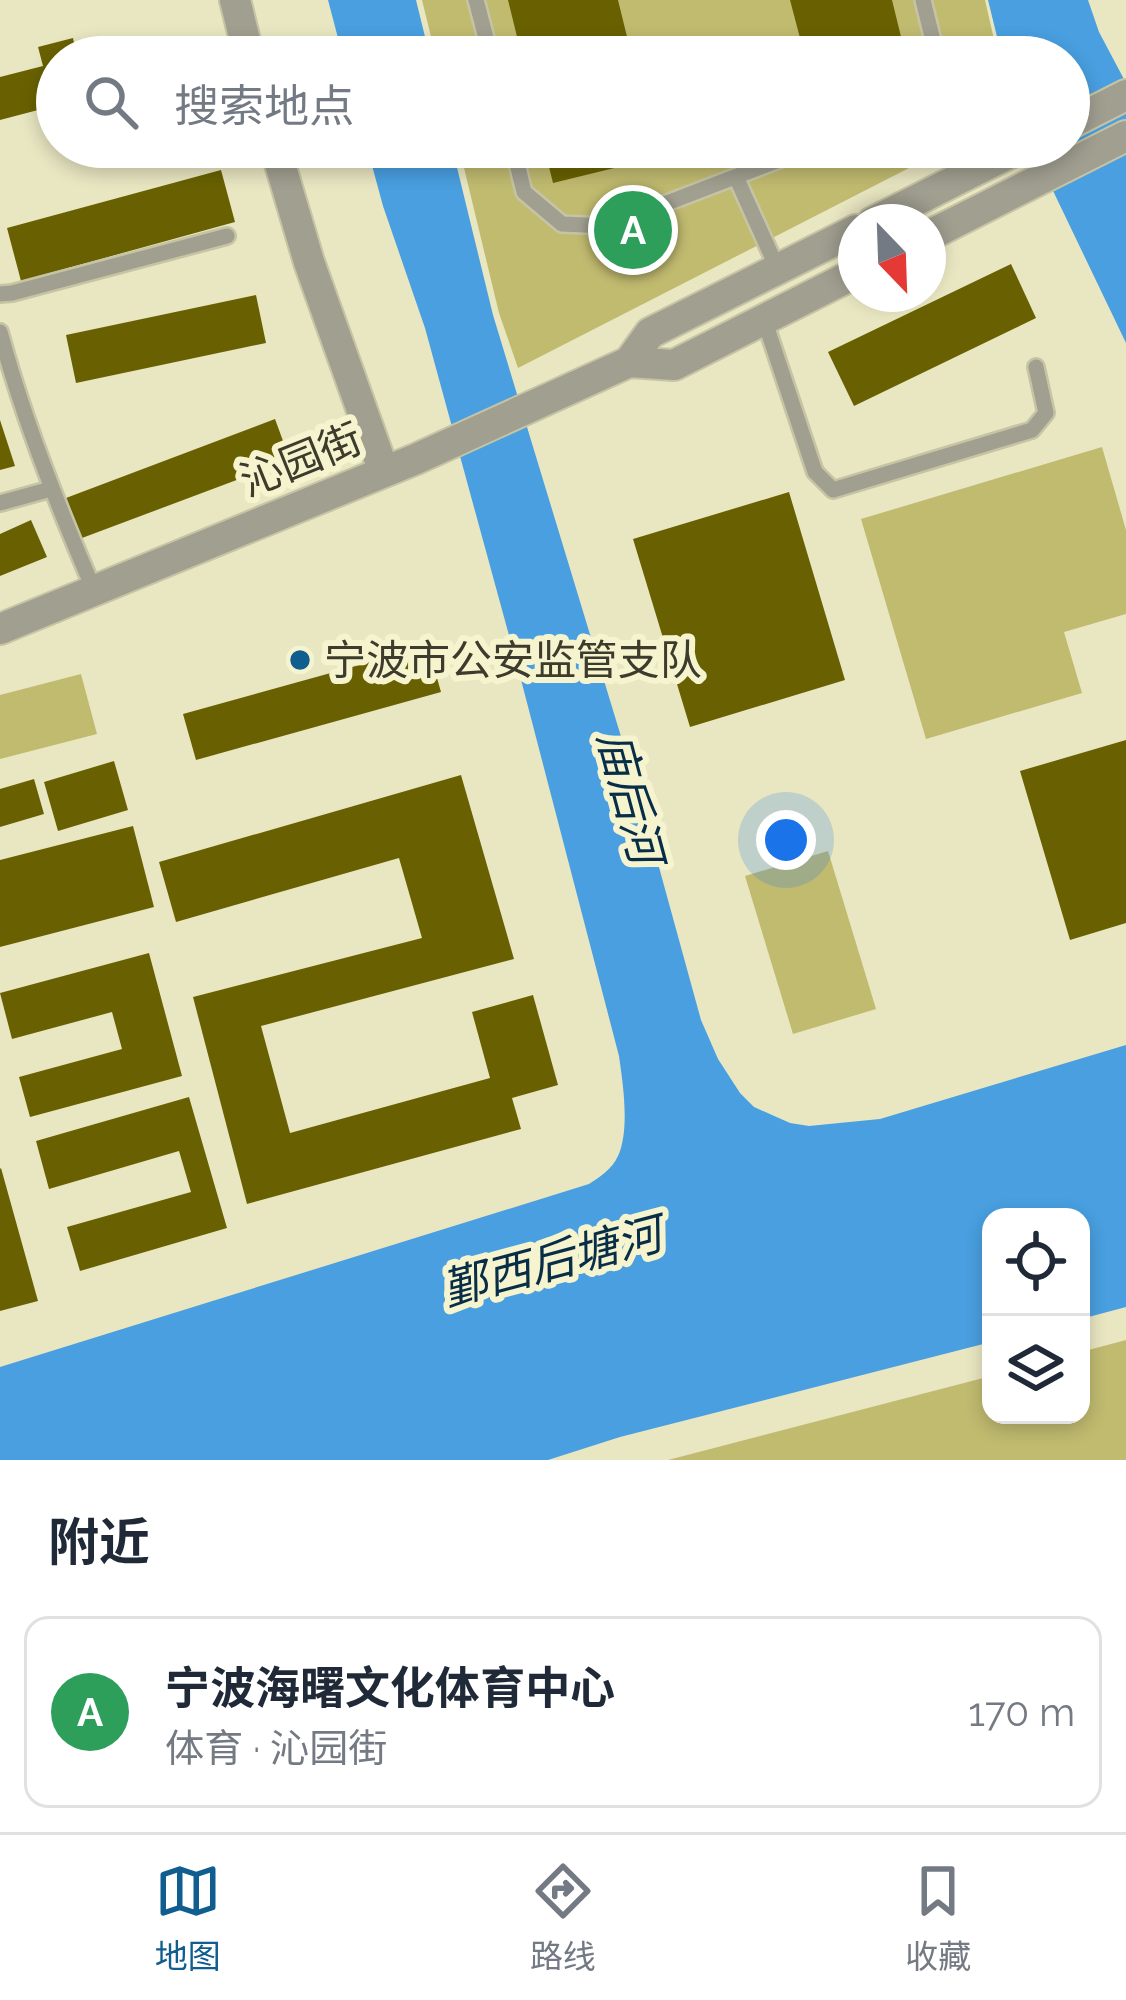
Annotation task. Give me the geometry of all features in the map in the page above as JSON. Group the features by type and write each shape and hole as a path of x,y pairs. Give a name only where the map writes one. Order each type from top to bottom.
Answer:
{"street":[{"path":"235,0 244,36"},
{"path":"1090,113 1126,95"},
{"path":"1090,154 1126,136"},
{"path":"281,168 383,472"},
{"path":"909,204 980,168"},
{"path":"946,227 1063,168"},
{"name":"沁园街","path":"629,362 650,333 838,239"},
{"name":"沁园街","path":"0,628 416,459 629,362 674,365 838,282"}],"lane":[{"path":"476,0 485,36"},
{"path":"923,0 932,36"},
{"path":"518,168 524,192 562,224 608,226 759,168"},
{"path":"736,177 778,270"},
{"path":"0,294 227,236"},
{"path":"764,319 815,472 833,490 1032,430 1046,412 1036,367"},
{"path":"0,332 8,392 94,590"},
{"path":"0,503 51,490"}],"shaded area":[{"path":"422,0 985,0 993,36 431,36"},
{"path":"464,168 909,168 838,204 518,368 499,313"},
{"path":"1102,447 1126,530 1126,614 1064,632 1082,693 926,739 861,519"},
{"path":"81,674 97,734 0,759 0,695"},
{"path":"828,851 876,1009 793,1034 745,876"},
{"path":"1126,1340 1126,1460 668,1460 982,1378 982,1424 1090,1424 1090,1350"}],"water":[{"path":"328,0 416,0 425,36 337,36"},
{"path":"988,0 1088,0 1126,83 1126,343 1042,168 1090,168 1090,36 997,36"},
{"path":"373,168 457,168 493,315 643,809 701,1020 740,1093 754,1107 790,1123 809,1126 880,1119 1126,1045 1126,1307 1090,1317 1090,1208 982,1208 982,1344 620,1437 548,1460 0,1460 0,1367 589,1184 618,1156 624,1133 619,1056 425,328"}],"building":[{"path":"508,0 618,0 627,36 517,36"},
{"path":"790,0 892,0 901,36 799,36"},
{"path":"36,68 36,111 0,120 0,77"},
{"path":"549,168 614,168 553,183"},
{"path":"221,170 235,222 21,281 7,228"},
{"path":"1011,264 1036,318 854,406 828,352 911,312 946,312 946,295"},
{"path":"256,295 266,343 76,383 66,335"},
{"path":"275,419 290,460 82,538 66,498"},
{"path":"0,420 15,466 0,470"},
{"path":"789,492 845,680 690,727 633,539"},
{"path":"31,520 47,557 0,576 0,534"},
{"path":"428,646 441,692 196,760 183,714"},
{"path":"1126,740 1126,923 1070,940 1020,771"},
{"path":"114,761 128,810 58,831 44,782"},
{"path":"461,775 514,959 261,1026 290,1133 490,1078 472,1012 533,995 558,1085 512,1098 521,1129 247,1204 193,997 422,938 399,858 176,922 159,862"},
{"path":"34,779 44,814 0,827 0,789"},
{"path":"133,826 154,907 0,947 0,860"},
{"path":"149,953 182,1076 30,1117 19,1077 122,1049 112,1012 12,1039 0,993"},
{"path":"189,1097 227,1228 80,1271 67,1227 191,1192 179,1151 49,1189 36,1141"},
{"path":"0,1169 38,1301 0,1311"}],"place":[{"name":"宁波海曙文化体育中心","path":"633,230"},
{"name":"宁波市公安监管支队","path":"300,660"}],"water label":[{"name":"庙后河","path":"630,797"},
{"name":"鄞西后塘河","path":"552,1262"}]}
